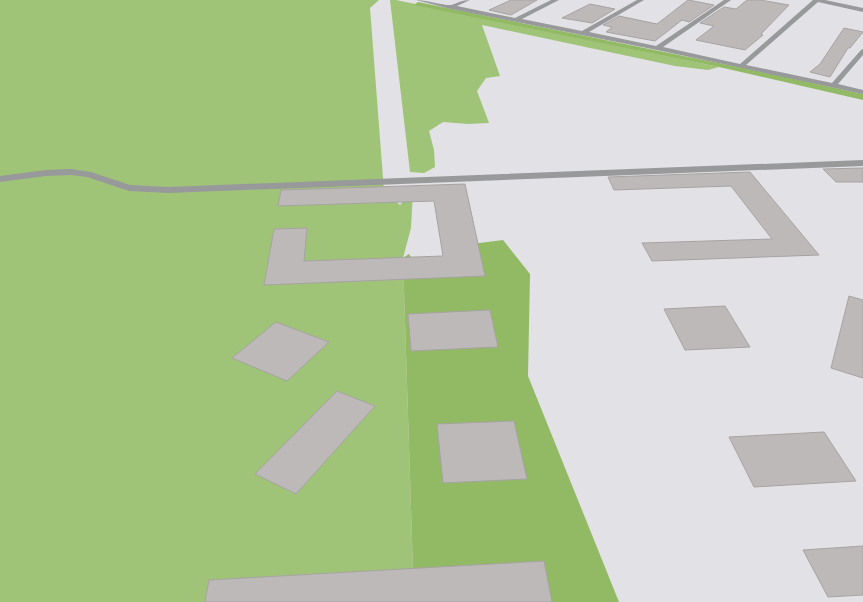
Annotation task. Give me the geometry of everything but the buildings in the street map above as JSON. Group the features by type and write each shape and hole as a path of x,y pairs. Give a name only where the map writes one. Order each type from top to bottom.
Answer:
{"street":[{"path":"419,0 658,48 863,92"},
{"path":"451,7 467,0"},
{"path":"516,20 556,0"},
{"path":"582,33 641,0"},
{"path":"658,48 728,0"},
{"path":"741,66 817,0 863,10"},
{"path":"834,86 863,51"},
{"path":"0,179 46,173 71,172 88,174 129,188 168,190 863,163"}],"green space":[{"path":"0,0 379,0 370,8 384,191 400,205 413,191 411,228 403,258 414,602 0,602"},
{"path":"390,0 719,67 708,70 675,66 482,25 500,76 486,78 477,91 489,123 468,124 443,122 429,131 434,150 435,167 424,173 410,172"},
{"path":"418,2 863,94 863,100 719,67 414,5"},
{"path":"503,240 530,274 528,376 619,602 414,602 403,258 409,254 416,265 449,275 464,245"}]}
